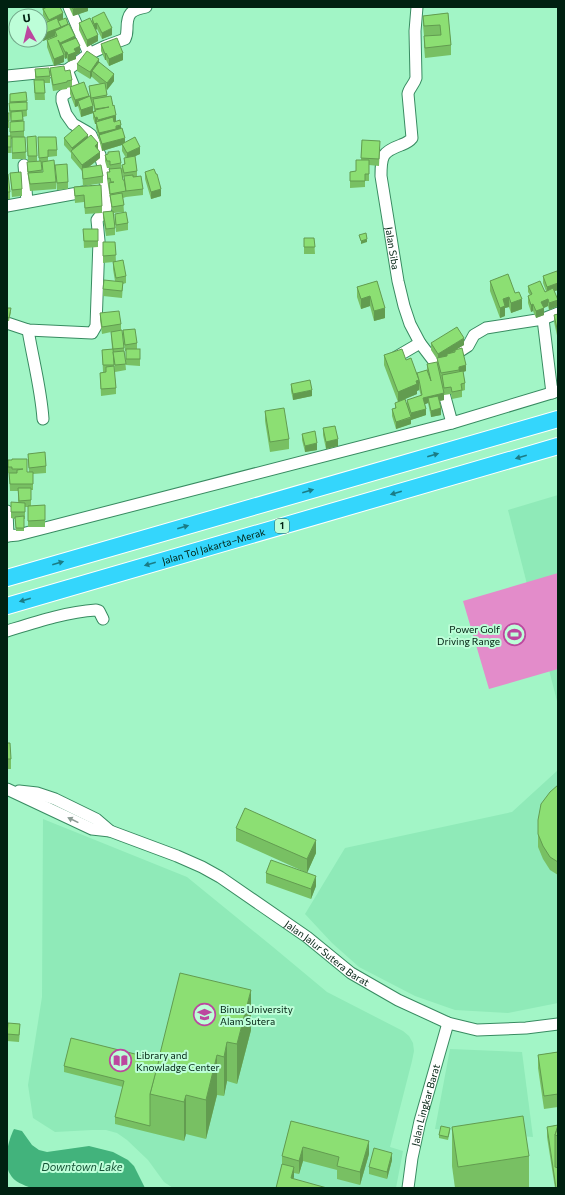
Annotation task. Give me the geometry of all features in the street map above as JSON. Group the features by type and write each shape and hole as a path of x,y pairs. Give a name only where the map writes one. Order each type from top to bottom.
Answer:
{"highway":[{"path":"7,578 558,419"},
{"name":"Jalan Tol Jakarta–Merak","path":"7,606 558,446"}],"street":[{"path":"69,7 89,54"},
{"path":"7,76 67,70 89,54 125,39 127,36 127,21 129,15 138,9 146,7"},
{"name":"Jalan Siba","path":"416,7 416,78 414,85 409,89 408,94 412,138 405,144 387,151 383,156 381,164 381,176 398,281 404,306 410,324 420,344 436,364"},
{"path":"7,323 28,330 92,334 96,322 99,241 97,220 106,208 106,189 103,166 94,140 87,132 73,124 64,108 62,96 72,90 74,86 67,70"},
{"path":"24,165 27,202"},
{"path":"7,206 81,192 106,189"},
{"path":"452,423 436,364 468,346 474,335 486,328 543,319 558,313"},
{"path":"7,511 7,536 452,423 555,392 543,319"},
{"path":"28,330 34,363 39,380 43,419"},
{"path":"388,362 420,344"},
{"path":"7,631 78,611 96,610 99,611 103,619"},
{"name":"Jalan Jalur Sutera Barat","path":"8,790 92,829 110,831 202,867 226,881 307,937 351,973 398,1000 448,1023 477,1030 526,1028 558,1024"},
{"name":"Jalan Lingkar Barat","path":"408,1188 412,1158 420,1121 448,1023"}],"shaded area":[{"path":"558,495 558,705 508,510"},
{"name":"Power Golf Driving Range","path":"558,573 558,669 489,689 463,601"},
{"path":"558,770 558,1003 508,1013 455,1010 415,996 359,967 332,943 305,914 345,848 512,812"},
{"name":"Binus University Alam Sutera","path":"43,819 187,877 327,992 403,1031 409,1036 413,1043 414,1051 390,1147 403,1151 396,1188 173,1188 164,1182 148,1160 127,1140 117,1133 106,1130 55,1132 33,1118 28,1085 42,997"},
{"path":"450,1049 522,1052 533,1137 435,1129"}],"water":[{"name":"Downtown Lake","path":"14,1129 22,1131 32,1145 39,1150 47,1152 89,1146 113,1152 128,1160 134,1166 145,1188 31,1188 22,1184 12,1177 7,1164 8,1145"}],"building":[{"path":"60,7 63,13 49,20 48,8 45,8"},
{"path":"104,12 112,28 102,33 97,23 94,24 92,18"},
{"path":"448,13 451,45 425,48 424,36 441,35 440,25 424,26 423,16"},
{"path":"57,18 61,27 48,32 48,22"},
{"path":"66,18 68,24 61,27 58,21"},
{"path":"90,18 98,35 87,40 79,23"},
{"path":"69,24 75,36 60,43 58,40 64,55 54,59 48,40 57,36 55,31"},
{"path":"76,38 80,46 74,49 76,52 68,55 61,44"},
{"path":"117,38 123,53 109,59 101,44"},
{"path":"87,51 99,59 90,72 77,64"},
{"path":"99,62 114,74 107,83 92,71"},
{"path":"64,66 65,71 70,70 72,80 53,85 50,68"},
{"path":"49,68 50,76 36,77 35,69"},
{"path":"34,80 44,80 45,93 35,93"},
{"path":"84,82 89,96 75,100 70,87"},
{"path":"105,83 107,95 91,98 89,86"},
{"path":"26,92 27,101 10,102 10,94"},
{"path":"90,96 93,106 81,110 78,101"},
{"path":"111,96 116,115 98,120 97,117 95,118 93,112 96,111 95,110 109,107 95,109 93,99"},
{"path":"27,102 27,110 10,111 9,103"},
{"path":"22,111 23,120 11,121 11,112"},
{"path":"7,113 9,113 9,121 7,121"},
{"path":"113,117 114,122 120,120 121,125 116,126 116,129 99,133 96,122"},
{"path":"24,121 24,131 10,132 10,122"},
{"path":"79,125 88,135 72,148 64,138"},
{"path":"122,128 125,138 102,144 99,135"},
{"path":"91,135 98,143 95,146 100,152 82,165 71,151"},
{"path":"7,136 11,136 11,147 7,147"},
{"path":"36,136 37,156 28,156 27,137"},
{"path":"12,137 25,137 26,152 12,153"},
{"path":"38,137 56,137 57,150 48,150 48,157 39,158"},
{"path":"135,137 140,147 127,153 122,144"},
{"path":"362,140 380,141 379,159 361,158"},
{"path":"119,151 121,163 110,165 110,161 107,161 105,155 108,154 108,152"},
{"path":"135,156 137,171 124,173 122,165 125,164 124,158"},
{"path":"54,160 56,182 30,184 28,173 43,172 42,162"},
{"path":"356,160 369,160 369,174 365,174 365,181 350,181 350,172 356,171"},
{"path":"41,161 42,170 28,172 27,162"},
{"path":"67,164 68,182 57,183 55,165"},
{"path":"101,165 103,176 83,179 82,168"},
{"path":"121,168 126,191 110,194 109,183 114,182 111,182 110,178 108,179 107,172 110,172 109,169"},
{"path":"154,169 161,189 151,192 145,172"},
{"path":"21,172 22,189 12,190 10,173"},
{"path":"8,174 10,192 7,192"},
{"path":"133,175 133,177 141,176 143,189 126,191 124,176"},
{"path":"101,185 102,206 85,208 84,195 75,196 74,187"},
{"path":"122,193 124,205 112,207 110,195"},
{"path":"113,211 115,228 106,229 103,212"},
{"path":"126,212 128,223 116,225 115,214"},
{"path":"83,229 98,229 98,241 84,241"},
{"path":"366,233 367,239 361,241 359,235"},
{"path":"304,238 314,238 315,247 304,247"},
{"path":"103,242 115,242 116,255 103,256"},
{"path":"123,260 126,276 116,278 113,262"},
{"path":"557,271 558,283 547,287 543,276"},
{"path":"508,274 515,293 519,292 522,299 511,303 509,297 503,299 505,306 500,308 490,281"},
{"path":"104,280 123,282 122,291 103,289"},
{"path":"377,281 385,308 374,311 370,296 361,299 357,287"},
{"path":"540,281 545,292 553,288 558,300 549,303 548,299 541,302 544,308 536,311 533,304 531,305 528,296 532,294 528,286"},
{"path":"7,308 11,308 9,318 7,317"},
{"path":"119,311 121,324 102,327 100,313"},
{"path":"558,314 558,333 554,315"},
{"path":"457,327 464,338 438,354 431,343"},
{"path":"135,329 137,343 125,345 123,330"},
{"path":"122,330 124,348 113,349 111,332"},
{"path":"462,348 466,365 459,367 459,370 441,373 437,358 447,356 447,354"},
{"path":"113,349 114,365 103,365 102,350"},
{"path":"126,349 140,349 140,359 126,359"},
{"path":"402,349 406,360 411,358 419,380 416,381 417,384 398,392 384,355"},
{"path":"124,351 126,364 115,365 113,352"},
{"path":"437,362 444,393 423,398 426,409 411,413 407,400 422,395 417,373 427,370 431,381 427,364"},
{"path":"114,366 116,388 101,389 100,373 106,372 106,367"},
{"path":"463,371 465,383 461,384 462,390 452,392 451,387 444,388 442,375"},
{"path":"310,380 312,390 293,394 291,384"},
{"path":"438,396 441,408 431,411 428,398"},
{"path":"405,399 411,417 396,422 392,409 396,408 395,403"},
{"path":"284,408 289,439 270,442 265,411"},
{"path":"335,426 338,439 326,442 323,428"},
{"path":"315,431 317,443 305,446 302,434"},
{"path":"45,452 46,466 29,468 28,454"},
{"path":"27,459 27,472 33,472 33,484 10,484 9,473 17,473 17,470 23,469 12,469 12,467 8,467 8,460"},
{"path":"18,488 31,488 31,500 19,501"},
{"path":"11,502 25,503 25,512 11,512"},
{"path":"45,505 45,520 28,521 28,506"},
{"path":"24,516 24,528 16,528 15,517"},
{"path":"7,743 10,743 11,759 7,759"},
{"path":"558,785 558,862 550,857 543,846 538,834 538,820 541,804 550,792"},
{"path":"245,808 316,840 307,859 236,828"},
{"path":"271,860 316,876 311,889 266,873"},
{"path":"180,973 251,990 237,1044 227,1042 224,1057 217,1055 206,1100 186,1095 184,1102 150,1094"},
{"path":"8,1023 20,1024 19,1035 7,1034"},
{"path":"71,1038 159,1060 150,1094 150,1126 115,1117 124,1081 64,1066"},
{"path":"558,1052 558,1094 544,1096 538,1055"},
{"path":"523,1116 529,1156 458,1167 452,1127"},
{"path":"291,1121 369,1141 360,1172 337,1166 339,1157 303,1147 299,1161 282,1156"},
{"path":"558,1125 555,1135 555,1167 558,1168 558,1188 556,1188 547,1127"},
{"path":"441,1126 450,1128 448,1137 439,1135"},
{"path":"558,1127 558,1136 555,1135"},
{"path":"374,1148 392,1153 387,1172 369,1167"},
{"path":"282,1164 294,1167 291,1178 327,1188 276,1188"}],"place":[{"name":"Power Golf Driving Range","path":"515,635"},
{"name":"Binus University Alam Sutera","path":"205,1015"},
{"name":"Library and Knowladge Center","path":"120,1061"}]}
